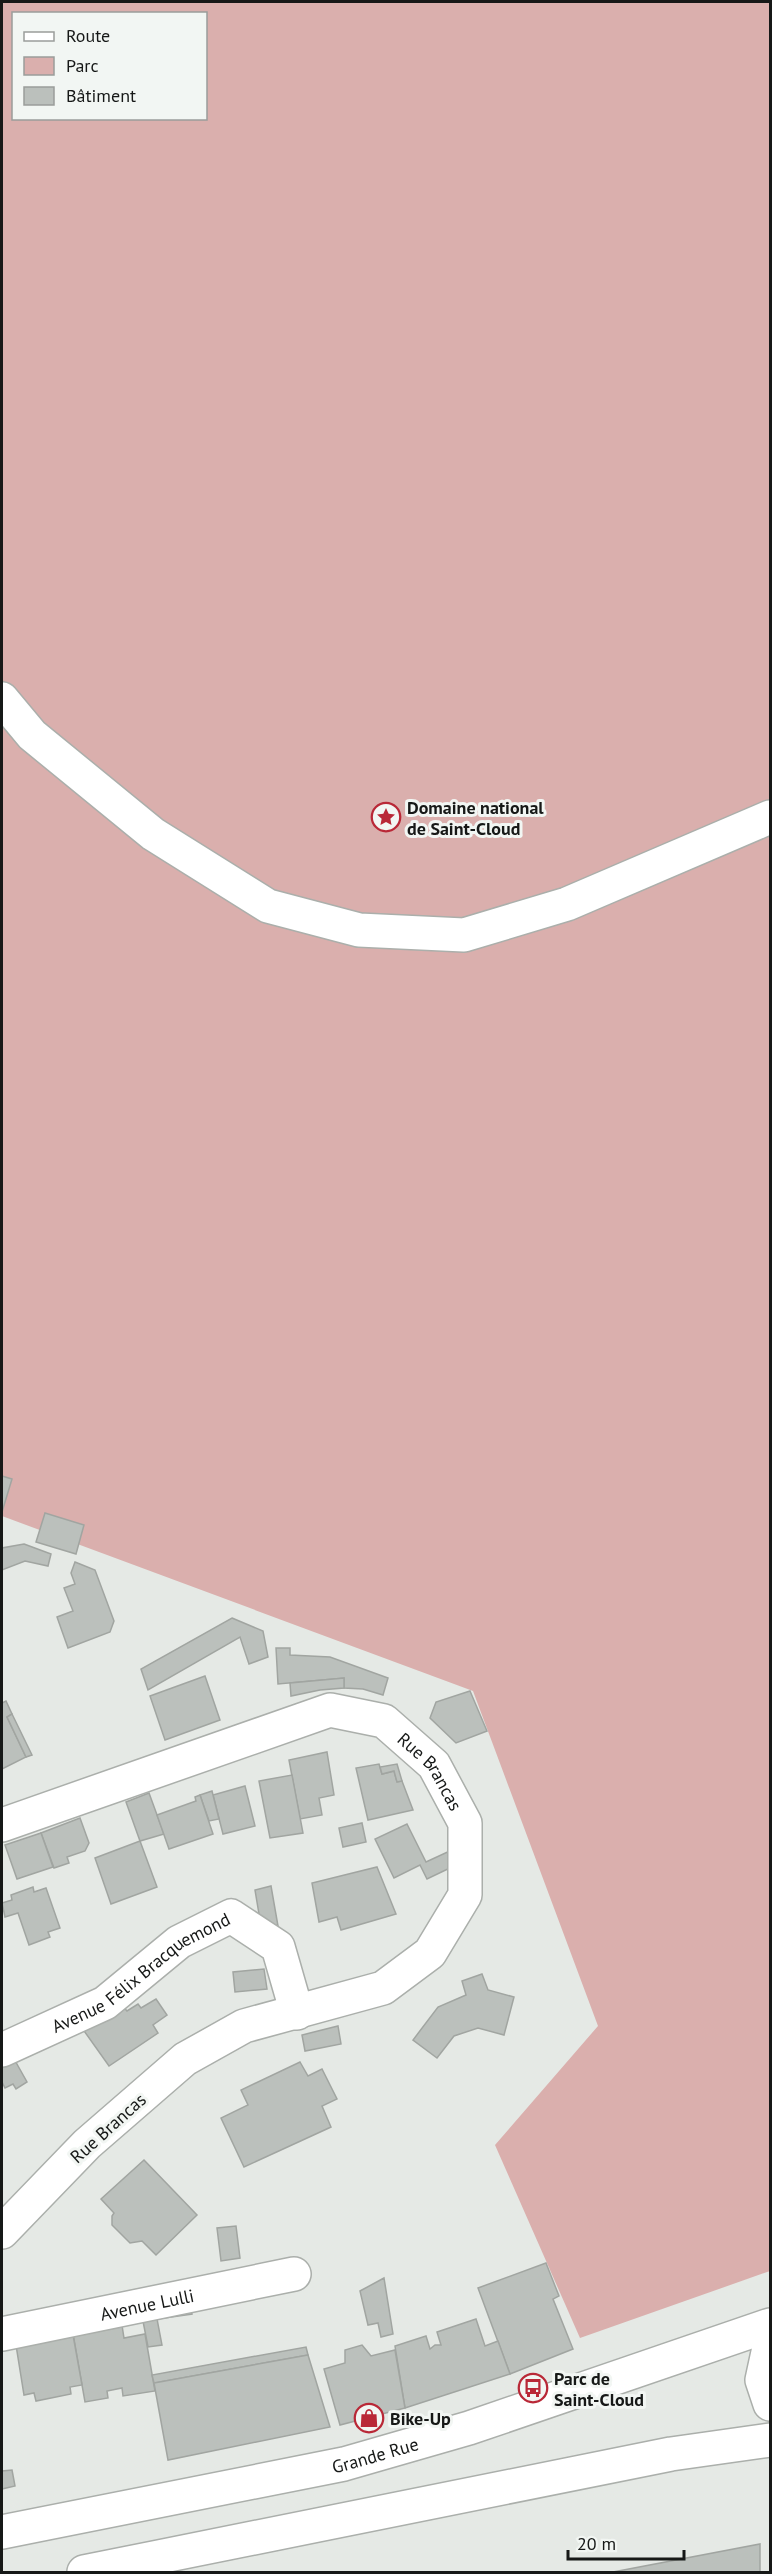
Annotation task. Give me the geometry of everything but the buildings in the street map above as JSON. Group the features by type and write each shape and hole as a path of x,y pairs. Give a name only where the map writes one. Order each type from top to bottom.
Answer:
{"street":[{"path":"2,699 32,735 153,834 268,906 359,930 464,935 567,904 771,817"},
{"name":"Rue Brancas","path":"2,1825 330,1710 384,1721 434,1765 465,1823 465,1895 430,1953 383,1988 244,2026 185,2059 87,2144 2,2232"},
{"name":"Avenue Félix Bracquemond","path":"2,2050 105,2003 179,1942 231,1916 279,1947 297,2013"},
{"name":"Avenue Lulli","path":"2,2334 294,2274"},
{"name":"Grande Rue","path":"2,2532 344,2464 469,2428 771,2325"},
{"path":"771,2343 762,2380 771,2404"},
{"path":"84,2572 682,2452 771,2440"}],"green space":[{"name":"Domaine national de Saint-Cloud","path":"2,2 770,2 770,2271 580,2338 495,2145 598,2026 473,1691 2,1516"}],"place":[{"name":"Domaine national de Saint-Cloud","path":"386,817"},
{"name":"Parc de Saint-Cloud","path":"533,2388"},
{"name":"Bike-Up","path":"369,2418"}]}
